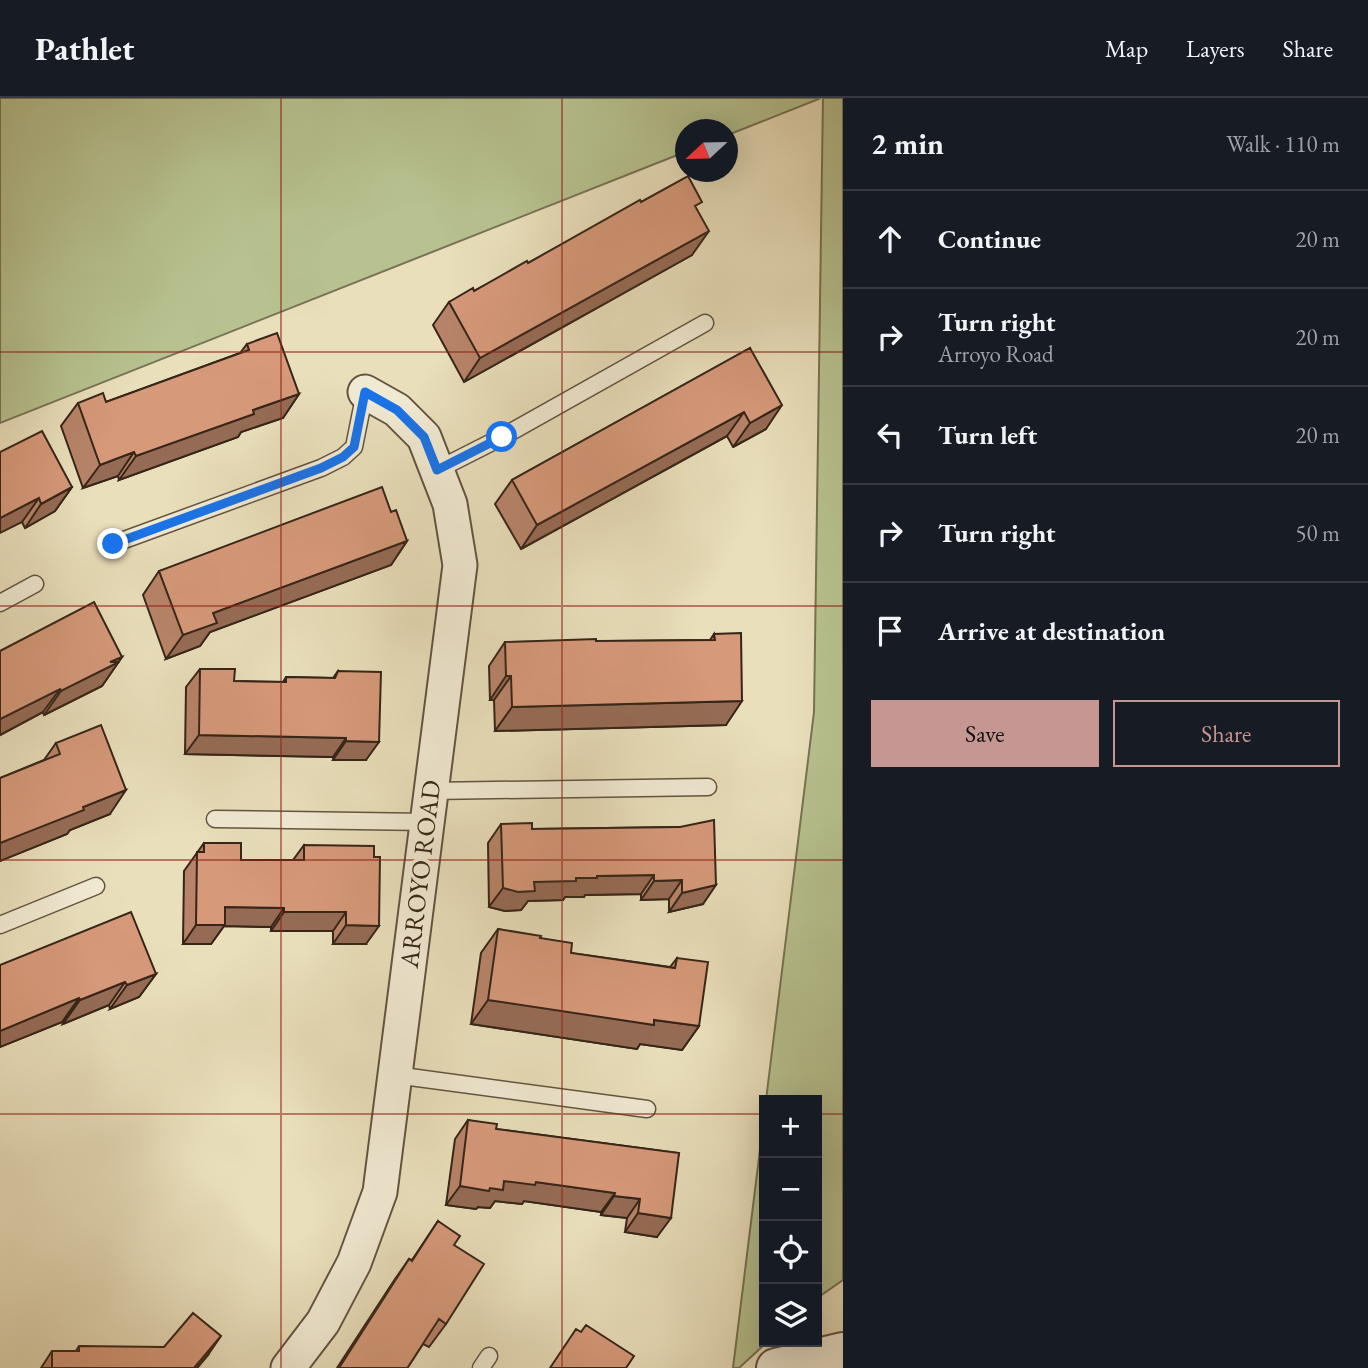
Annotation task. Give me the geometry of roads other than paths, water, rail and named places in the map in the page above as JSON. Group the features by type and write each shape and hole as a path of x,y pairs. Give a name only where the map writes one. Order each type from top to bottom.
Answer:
{"street":[{"name":"ARROYO ROAD","path":"288,1368 323,1322 354,1263 380,1192 460,565 450,504 424,437 397,410 365,392"},
{"path":"776,1368 843,1352"},
{"path":"836,1368 843,1358"}],"lane":[{"path":"437,470 502,437 705,323"},
{"path":"113,544 321,468 343,457 354,447 365,392"},
{"path":"0,603 35,584"},
{"path":"215,818 708,787"},
{"path":"0,925 96,886"},
{"path":"395,1075 647,1109"}]}
